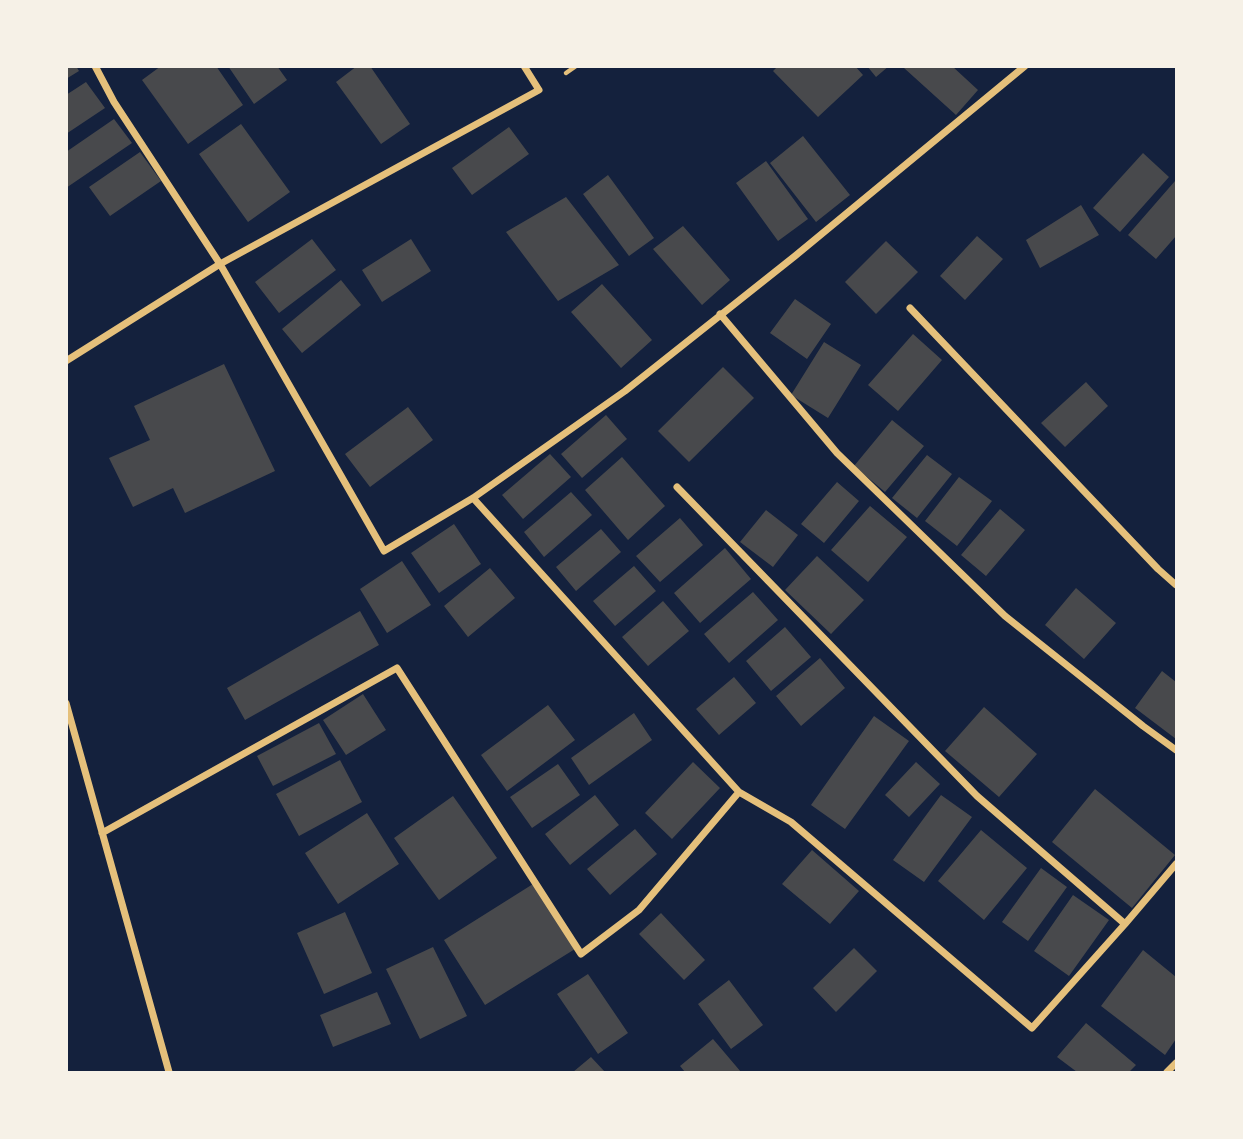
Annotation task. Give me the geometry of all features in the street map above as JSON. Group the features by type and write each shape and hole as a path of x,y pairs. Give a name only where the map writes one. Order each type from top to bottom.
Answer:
{"street":[{"path":"95,66 114,102 220,264 384,551 473,498 625,391 795,256 1025,66"},
{"path":"66,361 220,264 539,90 524,66"},
{"path":"910,308 1158,569 1177,585"},
{"path":"720,314 837,453 1005,616 1177,750"},
{"path":"677,487 977,796 1125,924"},
{"path":"473,498 739,792 791,822 1032,1028 1177,863"},
{"path":"102,833 397,668 581,954 639,910 739,792"},
{"path":"66,703 169,1073"},
{"path":"1167,1073 1177,1063"}],"building":[{"path":"66,66 76,66 79,71 66,79"},
{"path":"161,66 216,66 243,105 188,144 142,80"},
{"path":"228,66 277,66 287,80 254,104"},
{"path":"357,66 370,66 410,124 381,144 336,82"},
{"path":"778,66 855,66 863,75 818,117 773,71"},
{"path":"867,66 889,66 876,77"},
{"path":"952,66 978,90 956,115 904,68"},
{"path":"86,82 105,108 66,134 66,95"},
{"path":"114,119 132,143 66,188 66,152"},
{"path":"241,124 290,192 248,222 199,154"},
{"path":"509,127 529,154 472,195 452,168"},
{"path":"803,136 850,195 816,222 770,163"},
{"path":"140,152 161,181 110,216 89,187"},
{"path":"1143,153 1169,177 1120,232 1093,208"},
{"path":"766,161 808,219 778,241 736,183"},
{"path":"608,175 654,238 629,256 583,194"},
{"path":"1175,181 1176,236 1156,259 1128,235"},
{"path":"566,197 619,265 558,301 506,232"},
{"path":"1081,205 1099,235 1040,268 1026,240"},
{"path":"683,226 730,280 702,305 653,249"},
{"path":"977,236 1003,259 965,300 940,276"},
{"path":"312,239 336,270 279,313 255,282"},
{"path":"411,239 431,271 382,302 362,270"},
{"path":"886,241 918,272 876,314 845,282"},
{"path":"341,280 361,305 302,353 282,329"},
{"path":"602,284 652,340 621,368 571,312"},
{"path":"795,299 831,324 807,359 770,333"},
{"path":"913,334 942,360 898,411 868,385"},
{"path":"824,342 861,365 828,418 791,395"},
{"path":"224,364 275,471 185,513 173,488 133,507 109,458 150,440 134,406"},
{"path":"723,367 754,398 689,462 658,431"},
{"path":"1086,382 1108,406 1065,447 1041,423"},
{"path":"408,407 433,440 370,487 345,454"},
{"path":"606,415 627,439 582,478 561,454"},
{"path":"892,420 924,446 885,492 854,466"},
{"path":"550,454 571,477 523,519 502,495"},
{"path":"927,455 952,474 917,518 892,498"},
{"path":"622,457 665,506 628,540 585,490"},
{"path":"959,477 992,501 957,546 925,521"},
{"path":"837,482 859,501 824,543 801,524"},
{"path":"571,492 592,515 544,557 524,532"},
{"path":"870,506 907,537 868,582 831,550"},
{"path":"1000,509 1025,530 986,576 961,555"},
{"path":"766,510 798,535 773,567 740,542"},
{"path":"680,518 703,545 660,582 636,556"},
{"path":"454,524 481,564 439,593 411,553"},
{"path":"601,529 621,552 576,591 556,567"},
{"path":"725,548 751,579 700,623 674,593"},
{"path":"817,556 864,600 831,634 785,590"},
{"path":"402,561 431,605 387,633 360,589"},
{"path":"634,566 656,591 615,626 593,601"},
{"path":"490,568 515,598 468,637 444,606"},
{"path":"1076,588 1116,623 1084,659 1045,625"},
{"path":"753,592 778,620 729,663 704,634"},
{"path":"663,601 689,631 648,666 622,637"},
{"path":"360,611 379,645 245,720 227,688"},
{"path":"785,627 811,657 771,691 746,661"},
{"path":"820,658 845,688 801,726 776,696"},
{"path":"1162,671 1176,682 1176,739 1135,708"},
{"path":"734,677 756,703 719,735 696,709"},
{"path":"363,694 386,730 346,755 323,720"},
{"path":"548,705 575,740 507,791 481,755"},
{"path":"984,707 1037,754 999,797 945,751"},
{"path":"634,713 652,740 589,785 571,758"},
{"path":"874,716 909,741 845,829 811,805"},
{"path":"319,723 336,754 273,786 257,756"},
{"path":"340,760 362,802 299,836 276,794"},
{"path":"693,762 720,788 672,839 645,813"},
{"path":"916,762 940,784 909,817 885,795"},
{"path":"558,764 580,795 532,828 510,797"},
{"path":"1095,789 1175,855 1132,908 1052,842"},
{"path":"595,795 619,825 570,865 545,834"},
{"path":"941,795 972,817 924,882 893,860"},
{"path":"453,796 497,858 439,900 394,838"},
{"path":"367,813 399,864 338,904 305,853"},
{"path":"635,829 657,854 610,895 587,869"},
{"path":"981,830 1027,868 984,920 938,881"},
{"path":"812,850 859,891 830,924 782,884"},
{"path":"1041,868 1067,887 1028,941 1002,922"},
{"path":"533,884 575,949 485,1005 444,940"},
{"path":"1073,895 1109,920 1069,976 1034,951"},
{"path":"345,912 372,973 324,994 297,933"},
{"path":"661,913 705,960 684,980 639,934"},
{"path":"433,947 467,1016 420,1039 386,969"},
{"path":"854,948 877,971 836,1012 813,988"},
{"path":"1143,950 1176,977 1176,1039 1165,1055 1101,1006"},
{"path":"588,974 628,1033 598,1054 557,994"},
{"path":"729,980 763,1025 731,1049 698,1004"},
{"path":"377,992 391,1024 333,1047 320,1015"},
{"path":"1086,1023 1136,1065 1129,1072 1077,1072 1057,1057"},
{"path":"713,1039 741,1072 685,1072 680,1066"},
{"path":"591,1057 605,1072 573,1072"}]}
